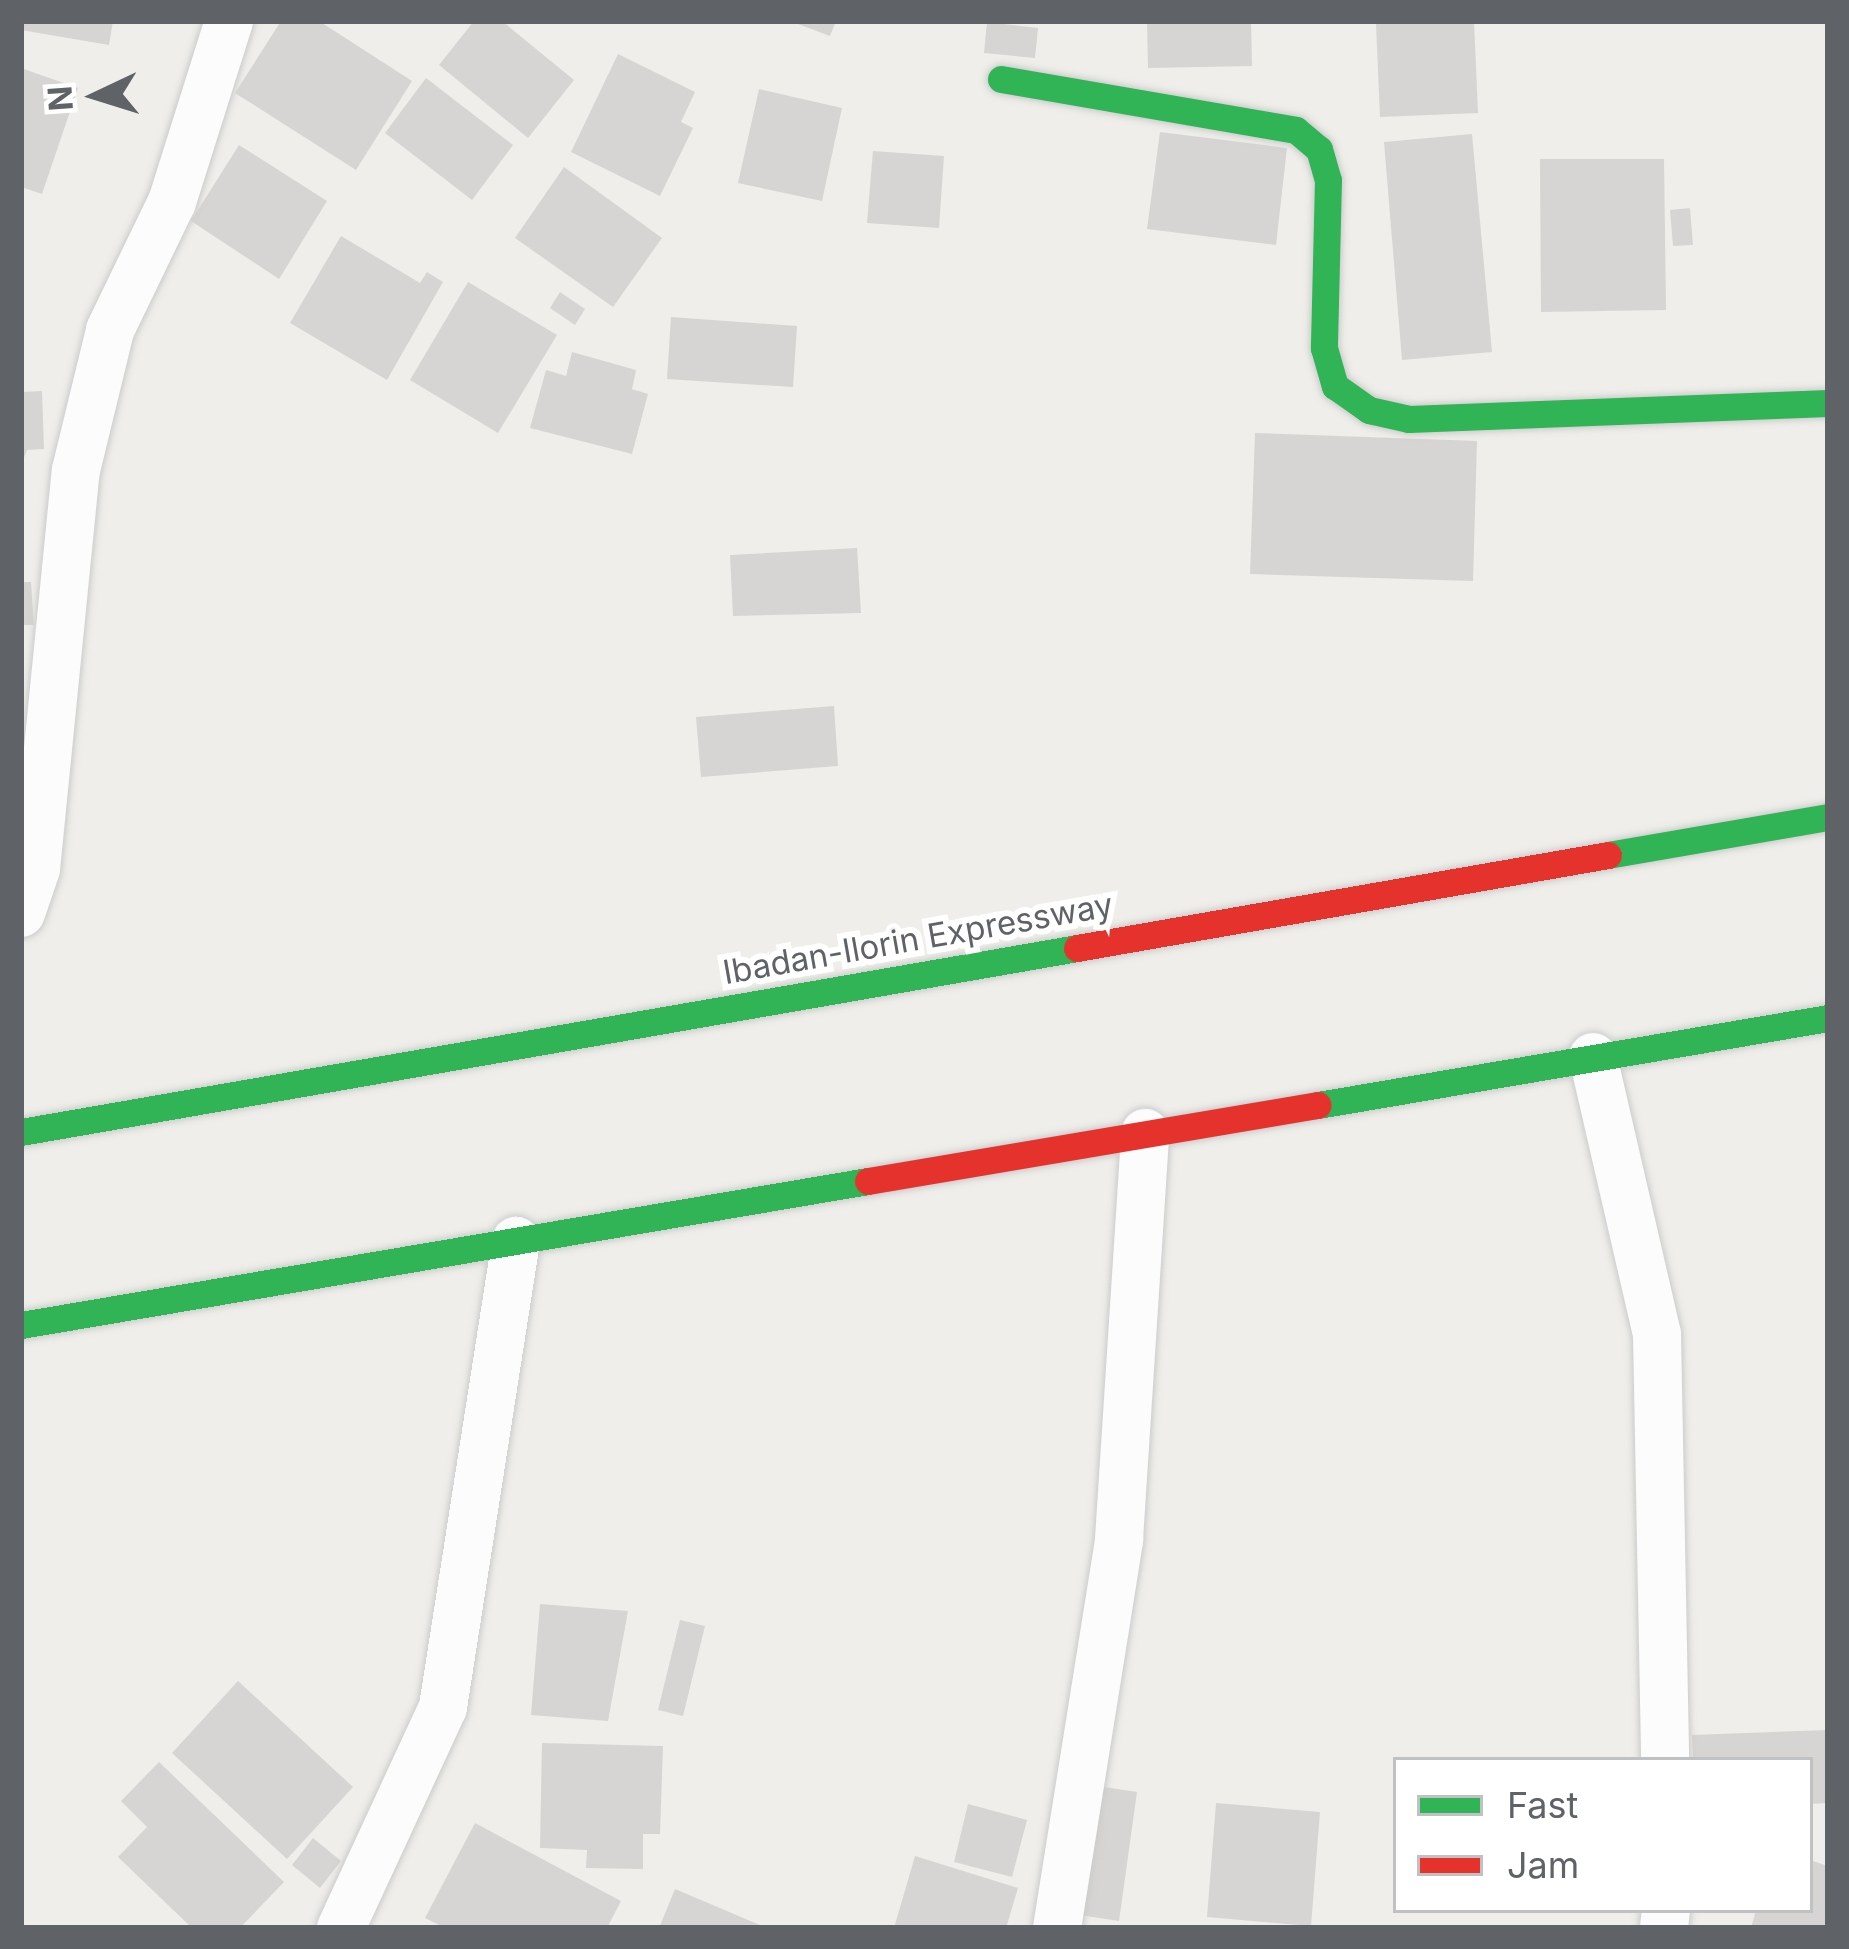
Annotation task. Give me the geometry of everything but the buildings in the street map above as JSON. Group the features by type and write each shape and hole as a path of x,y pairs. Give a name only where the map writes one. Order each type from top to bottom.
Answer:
{"main road":[{"path":"1001,79 1296,130 1319,148 1328,180 1324,348 1335,386 1369,410 1432,419 1828,403"},
{"name":"Ibadan-Ilorin Expressway","path":"21,1132 1828,817"},
{"path":"21,1325 1828,1018"}],"street":[{"path":"21,913 36,869 76,470 110,331 172,202 229,21"},
{"path":"1593,1058 1657,1334 1665,1757"},
{"path":"1058,1928 1119,1539 1145,1133"},
{"path":"341,1928 443,1707 516,1241"}],"traffic: fast":[{"path":"1001,79 1296,130 1319,149 1328,180 1324,348 1335,386 1369,410 1409,419 1828,403"},
{"path":"1608,855 1828,817"},
{"path":"21,1132 1077,948"},
{"path":"1318,1105 1828,1018"},
{"path":"21,1325 868,1181"}],"traffic: jam":[{"path":"1077,948 1608,855"},
{"path":"868,1181 1318,1105"}]}
